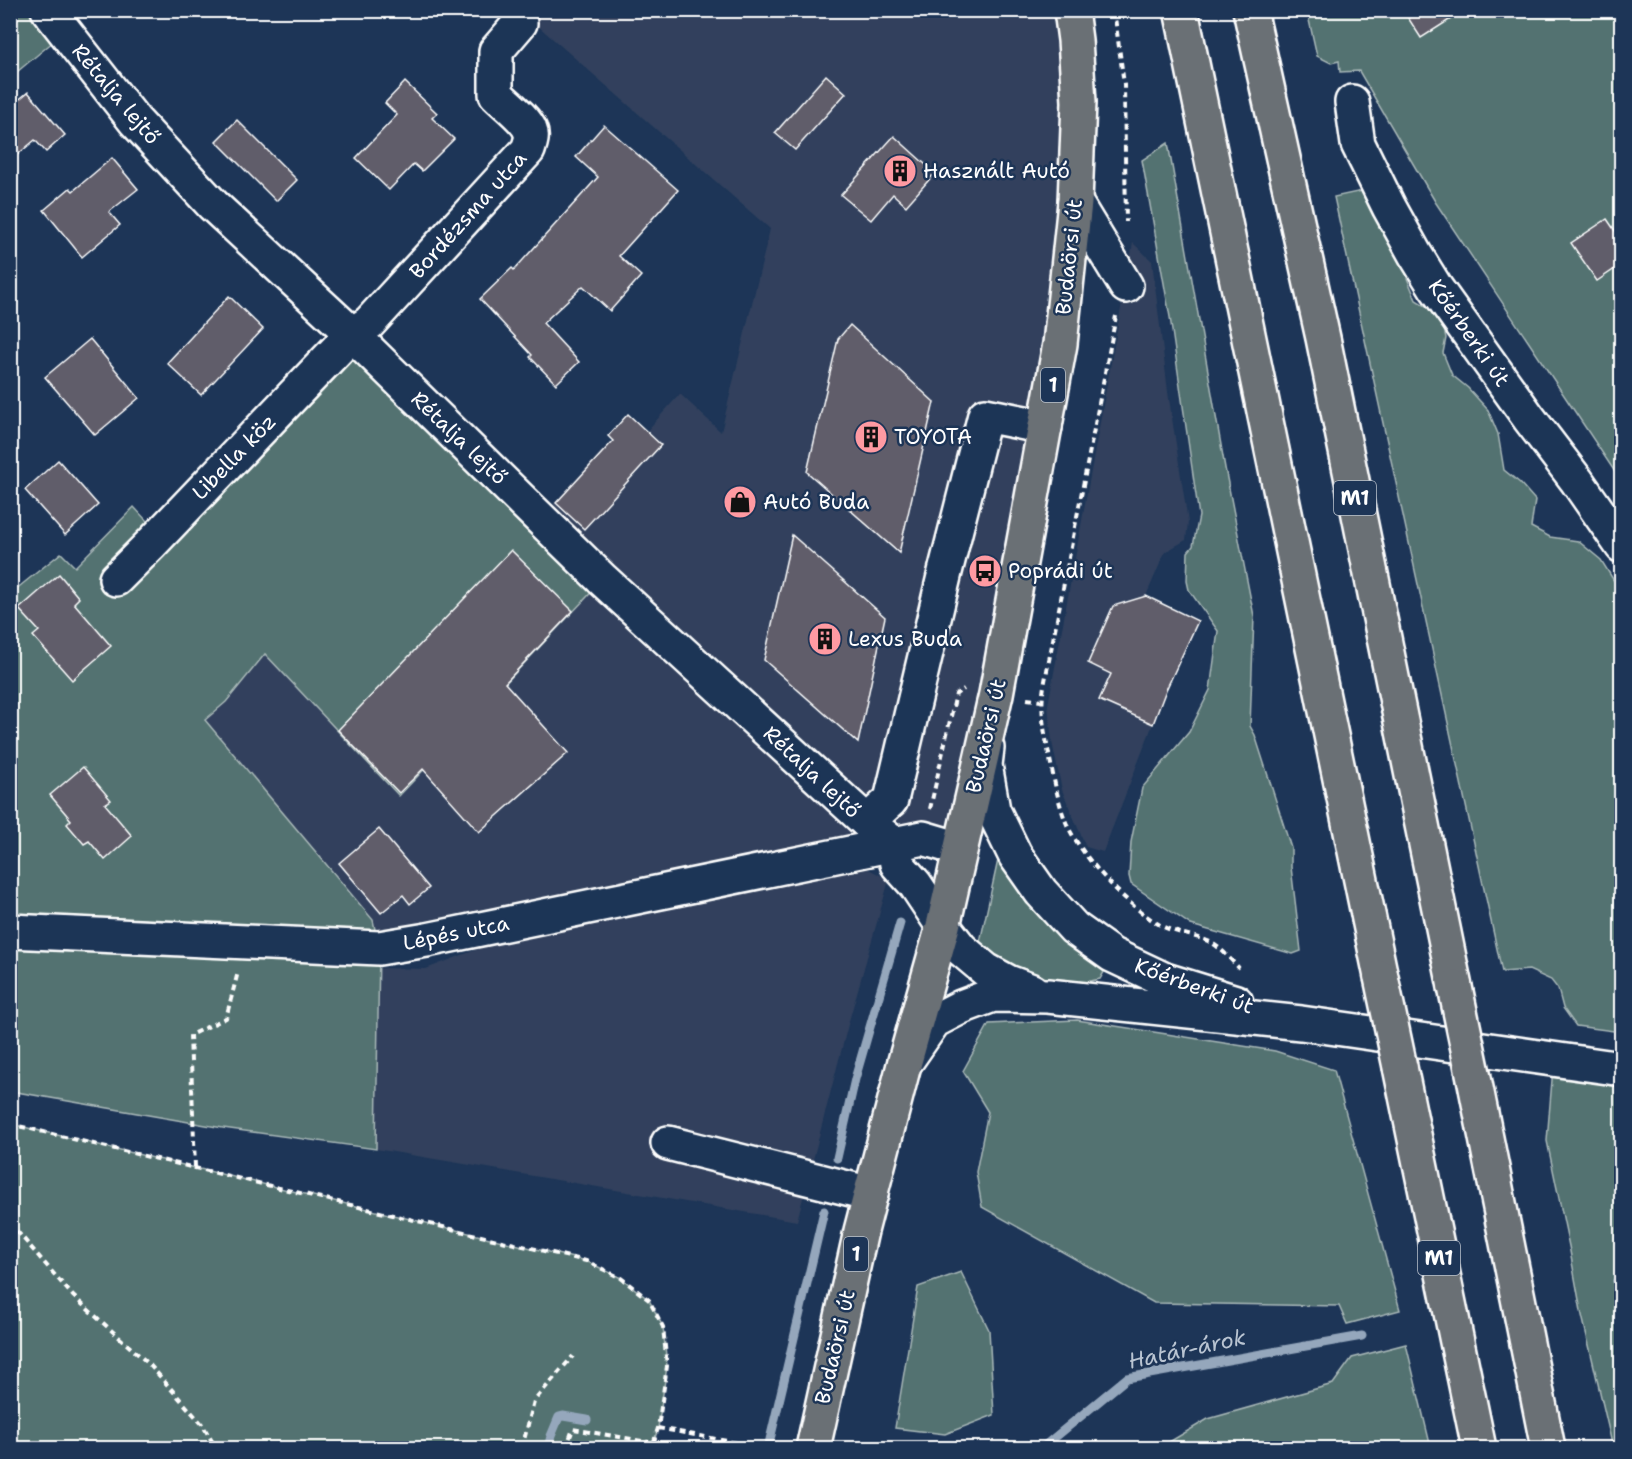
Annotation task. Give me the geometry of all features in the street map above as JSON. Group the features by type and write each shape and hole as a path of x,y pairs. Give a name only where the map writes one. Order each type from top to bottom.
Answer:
{"main road":[{"name":"Budaörsi út","path":"813,1449 871,1194 943,926 996,694 1060,344 1075,202 1079,102 1071,10"},
{"name":"M1","path":"1180,10 1479,1449"},
{"name":"M1","path":"1250,10 1323,338 1548,1449"}],"street":[{"name":"Rétalja lejtő","path":"48,10 135,121 213,205 352,334 603,580 867,822 908,841"},
{"name":"Bordézsma utca","path":"352,334 369,323 528,150 531,140 530,130 523,119 496,94 496,51 520,22"},
{"name":"Kőérberki út","path":"1352,102 1358,144 1415,254 1436,288 1622,546"},
{"path":"1075,202 1124,282"},
{"name":"Libella köz","path":"116,579 352,334"},
{"path":"867,822 891,801 985,415 1045,427"},
{"name":"Kőérberki út","path":"989,725 985,765 993,810 1015,855 1041,892 1074,928 1113,956 1165,980 1301,1023"},
{"path":"908,841 960,849"},
{"name":"Kőérberki út","path":"908,841 897,864 915,884 961,949 986,970 1008,982 1048,996"},
{"name":"Lépés utca","path":"10,931 379,948 908,841"},
{"name":"Kőérberki út","path":"906,1061 934,1021 961,1007 993,996 1048,996 1301,1023 1622,1069"},
{"path":"668,1143 871,1194"}],"path":[{"path":"1114,10 1124,84 1126,223"},
{"path":"1124,282 1043,694 1042,722 1064,818 1083,851 1133,906 1161,926 1213,944 1240,970"},
{"path":"908,841 956,694"},
{"path":"195,1167 189,1035 226,1018 245,942"},
{"path":"10,1124 586,1262 621,1278 649,1300 663,1328 667,1366 658,1428 653,1446 573,1429 566,1449"},
{"path":"10,1223 73,1296 149,1364 202,1424 216,1449"},
{"path":"522,1449 534,1401 573,1356"},
{"path":"658,1428 764,1449"}],"shaded area":[{"path":"521,11 1071,11 1075,202 960,849 923,838 379,948 205,720 226,702 265,654 399,796 603,580 555,532 554,503 611,441 626,454 680,394 721,432 770,229"},
{"path":"1133,243 1152,261 1168,392 1188,522 1186,540 1165,552 1146,596 1113,606 1088,663 1111,674 1099,700 1153,724 1103,852 1086,847 1062,790 1052,742 1048,705"},
{"path":"865,867 889,880 849,1021 797,1221 376,1149 379,968 426,969 527,930"}],"green space":[{"path":"11,11 31,11 54,41 11,77"},
{"path":"1307,11 1621,11 1621,481 1436,203 1359,71 1340,72 1339,61 1331,63 1317,56"},
{"path":"1168,143 1225,468 1254,616 1250,726 1255,735 1291,848 1291,867 1301,951 1293,954 1191,925 1131,884 1129,876 1131,842 1142,788 1189,732 1210,690 1218,631 1189,590 1187,581 1188,552 1193,546 1199,516 1170,317 1142,160"},
{"path":"1362,191 1374,198 1401,254 1416,300 1436,312 1443,325 1446,338 1443,353 1452,375 1468,388 1488,410 1498,434 1504,470 1535,500 1531,527 1550,537 1578,541 1601,560 1621,592 1621,1032 1576,1026 1563,1008 1558,989 1551,980 1529,970 1502,972 1334,197"},
{"path":"352,334 603,580 399,796 265,654 226,702 205,720 373,920 379,948 376,1149 223,1128 11,1091 10,594 61,553 75,567 134,507 147,521 151,543"},
{"path":"998,860 1002,860 1036,912 1069,944 1101,967 1104,972 1100,979 1076,984 1051,981 1012,970 994,958 980,942"},
{"path":"1077,1020 1275,1051 1334,1070 1400,1310 1347,1324 1339,1306 1154,1303 982,1207 976,1172 988,1112 963,1071 989,1024"},
{"path":"1552,1059 1621,1069 1621,1448 1613,1448 1581,1311 1547,1141"},
{"path":"11,1124 586,1261 621,1278 649,1300 663,1327 667,1366 658,1428 652,1448 11,1448"},
{"path":"961,1272 989,1330 994,1415 945,1434 895,1428 918,1287"},
{"path":"1406,1344 1431,1448 1159,1448 1208,1419 1333,1384 1352,1358"}],"building":[{"path":"1403,10 1465,10 1421,38"},
{"path":"826,75 846,93 795,150 775,133"},
{"path":"405,82 437,113 432,118 454,139 422,171 414,164 389,190 356,158 397,115 385,103"},
{"path":"28,92 65,135 46,152 35,140 10,161 10,107"},
{"path":"237,120 297,180 276,201 216,141"},
{"path":"604,125 678,190 619,256 641,276 610,311 583,286 543,323 579,362 556,384 480,299 512,268 514,270 598,177 576,157"},
{"name":"Használt Autó","path":"894,136 935,173 906,206 893,194 871,220 841,195"},
{"path":"112,158 138,189 109,212 120,225 82,257 44,210 70,188 73,191"},
{"path":"1607,219 1622,241 1622,264 1597,281 1571,243"},
{"path":"229,296 263,329 201,395 167,363"},
{"name":"TOYOTA","path":"850,325 934,402 899,553 807,472 838,339"},
{"path":"90,339 139,398 95,435 45,377"},
{"path":"628,414 661,445 584,529 556,503 613,441 608,436"},
{"path":"58,460 98,505 65,535 25,490"},
{"name":"Lexus Buda","path":"792,535 885,617 858,743 764,660"},
{"path":"511,550 573,611 505,683 568,753 479,832 423,769 399,793 338,730"},
{"path":"59,574 79,598 74,603 111,646 72,680 33,636 39,631 19,609"},
{"path":"1146,596 1198,621 1153,724 1099,700 1111,674 1088,663 1113,606"},
{"path":"83,767 111,800 105,804 132,836 105,860 89,841 84,844 67,824 71,820 50,795"},
{"path":"379,829 429,888 410,904 403,895 381,913 339,863"}],"waterway":[{"path":"837,1158 855,1079 900,923"},
{"path":"768,1448 824,1211"},
{"name":"Határ-árok","path":"1617,1281 1622,1280"},
{"name":"Határ-árok","path":"1042,1448 1127,1378 1362,1336"},
{"name":"Határ-árok","path":"548,1448 559,1417 587,1420"}],"place":[{"name":"Használt Autó","path":"900,171"},
{"name":"TOYOTA","path":"871,437"},
{"name":"Autó Buda","path":"740,502"},
{"name":"Poprádi út","path":"985,571"},
{"name":"Lexus Buda","path":"825,639"}]}
